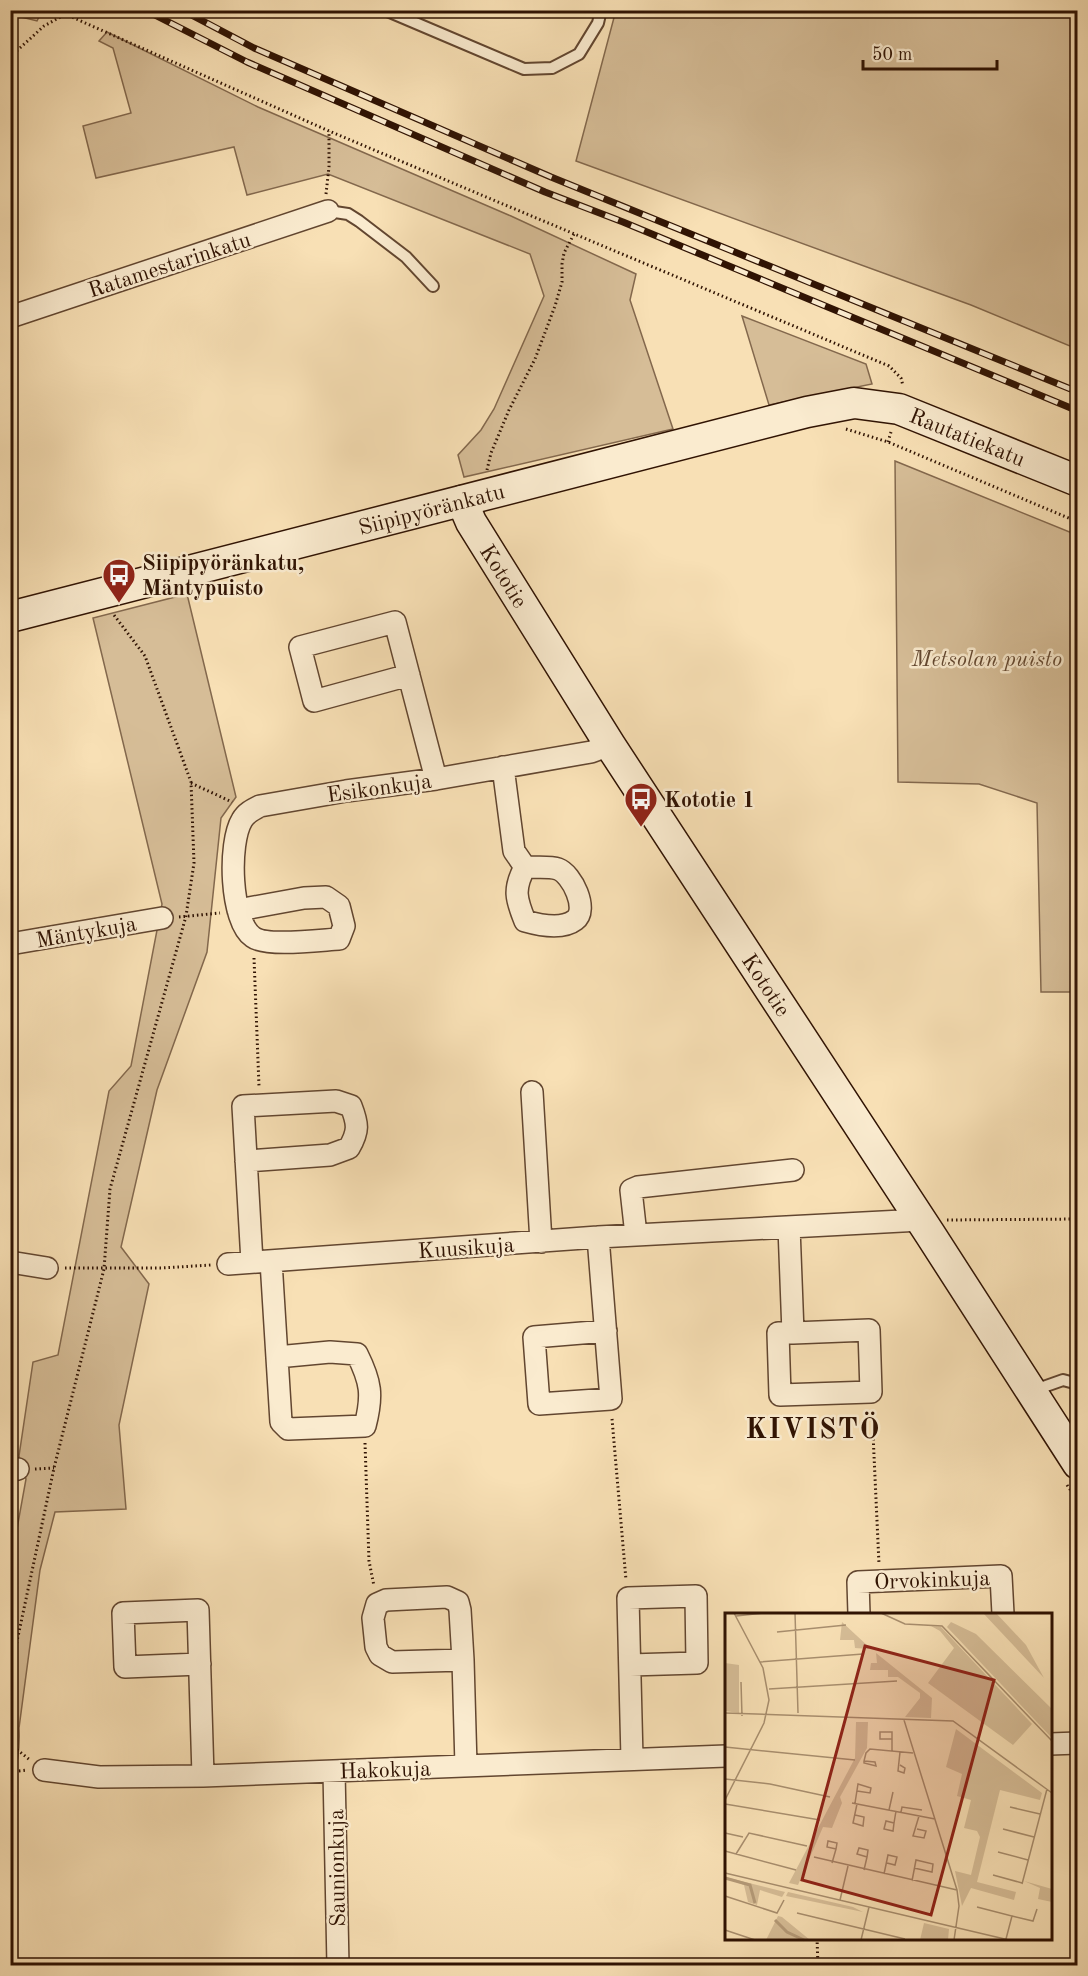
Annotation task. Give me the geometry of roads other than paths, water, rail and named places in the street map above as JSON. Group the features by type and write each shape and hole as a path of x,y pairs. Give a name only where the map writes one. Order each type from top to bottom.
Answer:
{"street":[{"name":"Ratamestarinkatu","path":"10,317 324,212"},
{"name":"Rautatiekatu","path":"848,416 899,409 1077,481"},
{"name":"Siipipyöränkatu","path":"10,617 807,412 848,416"},
{"name":"Kototie","path":"462,501 471,522 610,745 1031,1391 1071,1473"},
{"path":"409,675 314,700 300,647 395,622 409,675 436,779"},
{"name":"Esikonkuja","path":"238,910 233,877 235,841 241,821 249,811 260,806 591,752 610,745"},
{"path":"503,767 514,851 525,867"},
{"path":"326,897 339,906 344,926 339,939 269,942 253,938 240,923 238,910 304,898 326,897"},
{"name":"Mäntykuja","path":"10,944 162,918"},
{"path":"532,1092 541,1242"},
{"path":"246,1161 330,1155 349,1148 356,1135 357,1120 351,1106 336,1101 243,1106 246,1161 277,1357 281,1422 288,1429 365,1426 370,1403 368,1375 357,1354 330,1352 277,1357"},
{"path":"636,1235 631,1190 638,1187 793,1170"},
{"name":"Kuusikuja","path":"228,1264 598,1237 921,1220"},
{"path":"789,1227 793,1333"},
{"path":"598,1237 606,1331 610,1399 539,1404 534,1337 606,1331"},
{"path":"10,1262 47,1268"},
{"path":"869,1330 871,1392 780,1395 778,1333 793,1333 869,1330"},
{"name":"Orvokinkuja","path":"859,1613 858,1582 1001,1576 1003,1613"},
{"path":"630,1665 697,1663 696,1596 628,1598 632,1760"},
{"path":"463,1660 392,1662 380,1655 376,1647 373,1618 377,1604 386,1600 447,1597 458,1602 463,1660 466,1766"},
{"path":"200,1664 203,1776"},
{"path":"1052,1744 1077,1743"},
{"name":"Hakokuja","path":"44,1770 99,1777 203,1776 725,1756"},
{"name":"Saunionkuja","path":"334,1771 338,1965"}],"lane":[{"path":"385,10 524,69 552,68 579,54 598,23 601,10"},
{"path":"324,212 348,214 406,257 433,286"},
{"path":"1031,1391 1063,1380 1077,1384"}],"railway":[{"path":"145,10 247,62 545,192 623,222 1078,411"},
{"path":"182,10 254,48 551,177 1078,392"}],"place":[{"name":"Siipipyöränkatu, Mäntypuisto","path":"119,604"},
{"name":"Kototie 1","path":"641,828"}],"district":[{"name":"KIVISTÖ","path":"813,1428"}],"park label":[{"name":"Metsolan puisto","path":"987,658"}]}
